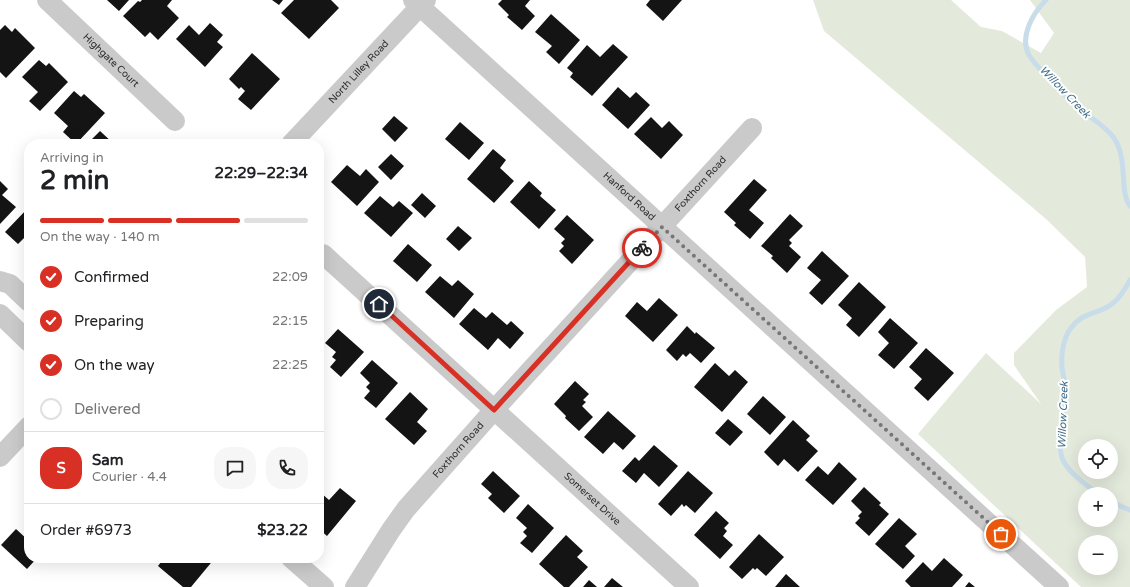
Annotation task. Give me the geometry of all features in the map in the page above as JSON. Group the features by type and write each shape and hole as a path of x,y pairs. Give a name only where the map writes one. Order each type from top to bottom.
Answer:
{"street":[{"name":"Highgate Court","path":"47,0 175,121"},
{"name":"North Lilley Road","path":"296,139 420,2"},
{"name":"Hanford Road","path":"420,2 662,227 1059,587"},
{"name":"Foxthorn Road","path":"354,587 406,509 494,410 752,128"},
{"name":"Somerset Drive","path":"324,255 689,587"},
{"path":"0,281 10,284 24,297"},
{"path":"0,314 24,337"},
{"path":"0,457 24,431"},
{"path":"296,563 324,587"}],"shaded area":[{"path":"813,0 951,0 981,27 1002,31 1041,53 1054,33 1030,0 1130,0 1130,587 1081,587 918,434 986,353 1041,404 1014,365 1014,353 1056,310 1087,287 1085,257 1046,219 824,31"}],"building":[{"path":"107,0 129,0 119,11"},
{"path":"142,0 172,0 167,6 179,18 158,40 150,32 145,37 123,16 138,1 140,2"},
{"path":"272,0 283,0 279,5"},
{"path":"294,0 331,0 339,8 309,39 281,13"},
{"path":"502,0 530,0 525,6 535,16 522,30 507,17 509,15 498,4"},
{"path":"650,0 682,0 663,21 646,5"},
{"path":"551,14 580,40 559,64 546,52 552,46 535,32"},
{"path":"210,23 223,35 217,42 223,47 205,67 176,39 189,25 199,35"},
{"path":"5,25 12,32 15,28 35,48 6,78 0,72 0,30"},
{"path":"613,44 628,57 592,96 570,77 573,73 567,68 587,45 600,57"},
{"path":"252,53 280,79 251,110 238,99 245,91 241,87 239,89 229,79"},
{"path":"39,60 46,66 49,63 68,82 40,111 29,101 38,92 22,77"},
{"path":"618,87 630,98 636,92 650,105 628,129 602,105"},
{"path":"74,91 81,97 84,94 105,113 81,139 71,139 63,132 68,126 54,113"},
{"path":"394,116 408,128 395,142 382,129"},
{"path":"651,117 662,128 669,121 683,135 661,159 634,134"},
{"path":"460,122 484,143 469,160 445,139"},
{"path":"100,131 109,139 92,139"},
{"path":"493,149 506,160 500,168 514,181 494,203 467,179"},
{"path":"391,154 404,166 391,180 378,167"},
{"path":"347,165 360,176 366,169 379,182 357,206 331,182"},
{"path":"754,179 767,190 749,210 764,223 750,239 734,225 736,223 724,212"},
{"path":"0,181 8,189 2,195 16,207 0,224"},
{"path":"529,181 542,193 540,196 556,210 539,229 510,202"},
{"path":"422,193 436,206 425,218 411,205"},
{"path":"380,196 393,207 399,201 413,213 391,237 364,213"},
{"path":"24,212 24,238 18,244 5,232"},
{"path":"790,214 803,226 789,240 792,243 789,246 801,257 787,273 771,258 773,256 761,246"},
{"path":"567,215 594,240 572,264 559,251 564,246 561,243 565,239 554,229"},
{"path":"458,226 472,238 459,251 446,239"},
{"path":"408,244 432,265 417,282 393,261"},
{"path":"822,251 849,276 822,305 809,293 821,280 807,268"},
{"path":"440,276 452,286 458,280 474,294 454,318 425,292"},
{"path":"859,282 886,307 859,337 846,325 852,318 838,305"},
{"path":"659,298 678,315 653,342 625,316 637,302 647,311"},
{"path":"474,308 486,318 492,312 507,325 511,321 524,333 510,349 498,338 488,350 459,324"},
{"path":"890,318 918,343 894,369 878,355 889,343 878,332"},
{"path":"687,326 695,334 696,332 715,348 701,363 690,353 686,357 683,354 677,361 666,350"},
{"path":"338,329 364,352 341,377 330,367 336,360 332,357 336,352 325,343"},
{"path":"926,348 954,373 928,401 914,388 922,379 909,367"},
{"path":"372,360 398,383 376,408 364,398 370,391 366,387 370,383 360,373"},
{"path":"715,363 729,376 735,370 748,382 722,412 694,387"},
{"path":"575,381 589,394 583,400 586,402 582,406 593,417 579,431 565,418 566,416 554,404"},
{"path":"410,392 428,409 417,422 427,431 414,445 385,419"},
{"path":"763,396 786,417 770,435 747,414"},
{"path":"608,411 636,436 623,450 614,442 603,454 584,437"},
{"path":"728,419 743,432 730,446 715,433"},
{"path":"793,420 810,436 806,440 818,451 798,472 784,459 778,466 764,452"},
{"path":"654,445 678,466 659,487 644,473 636,483 622,471 635,457 639,461"},
{"path":"839,462 857,479 833,505 805,480 818,466 828,475"},
{"path":"493,471 520,496 504,513 488,498 492,494 481,484"},
{"path":"688,471 713,493 695,513 686,505 684,507 682,504 671,516 658,504"},
{"path":"864,487 881,503 879,505 889,514 869,536 855,523 860,518 858,516 862,512 851,501"},
{"path":"340,488 356,501 327,536 324,533 324,496 329,500"},
{"path":"528,504 554,528 532,553 520,543 527,536 523,532 527,528 516,518"},
{"path":"716,511 729,523 724,528 727,531 723,536 733,545 720,559 694,535"},
{"path":"899,518 917,534 905,546 915,556 903,569 875,544"},
{"path":"16,529 24,536 24,563 32,563 27,569 1,545"},
{"path":"759,534 784,557 766,576 757,568 755,570 753,568 742,579 729,567"},
{"path":"566,535 583,551 577,557 588,567 569,587 564,587 539,564"},
{"path":"944,558 963,575 952,587 911,587 905,581 923,562 932,571"},
{"path":"160,563 211,563 191,587 183,587 158,566"},
{"path":"786,574 800,587 775,587"},
{"path":"612,578 623,587 604,587"},
{"path":"589,580 597,587 583,587"},
{"path":"969,582 975,587 965,587"}],"waterway":[{"name":"Willow Creek","path":"1046,0 1032,18 1027,33 1026,48 1037,66 1074,104 1103,127 1114,138 1121,155 1125,194 1130,206"},
{"name":"Willow Creek","path":"1089,487 1068,468 1060,451 1060,435 1066,394 1062,367 1062,352 1068,332 1075,323 1084,316 1113,304 1130,280"},
{"name":"Willow Creek","path":"1118,505 1130,510"}],"way so far":[{"path":"642,248 662,227 1001,534"}],"route":[{"path":"379,304 494,410 642,248"}]}
